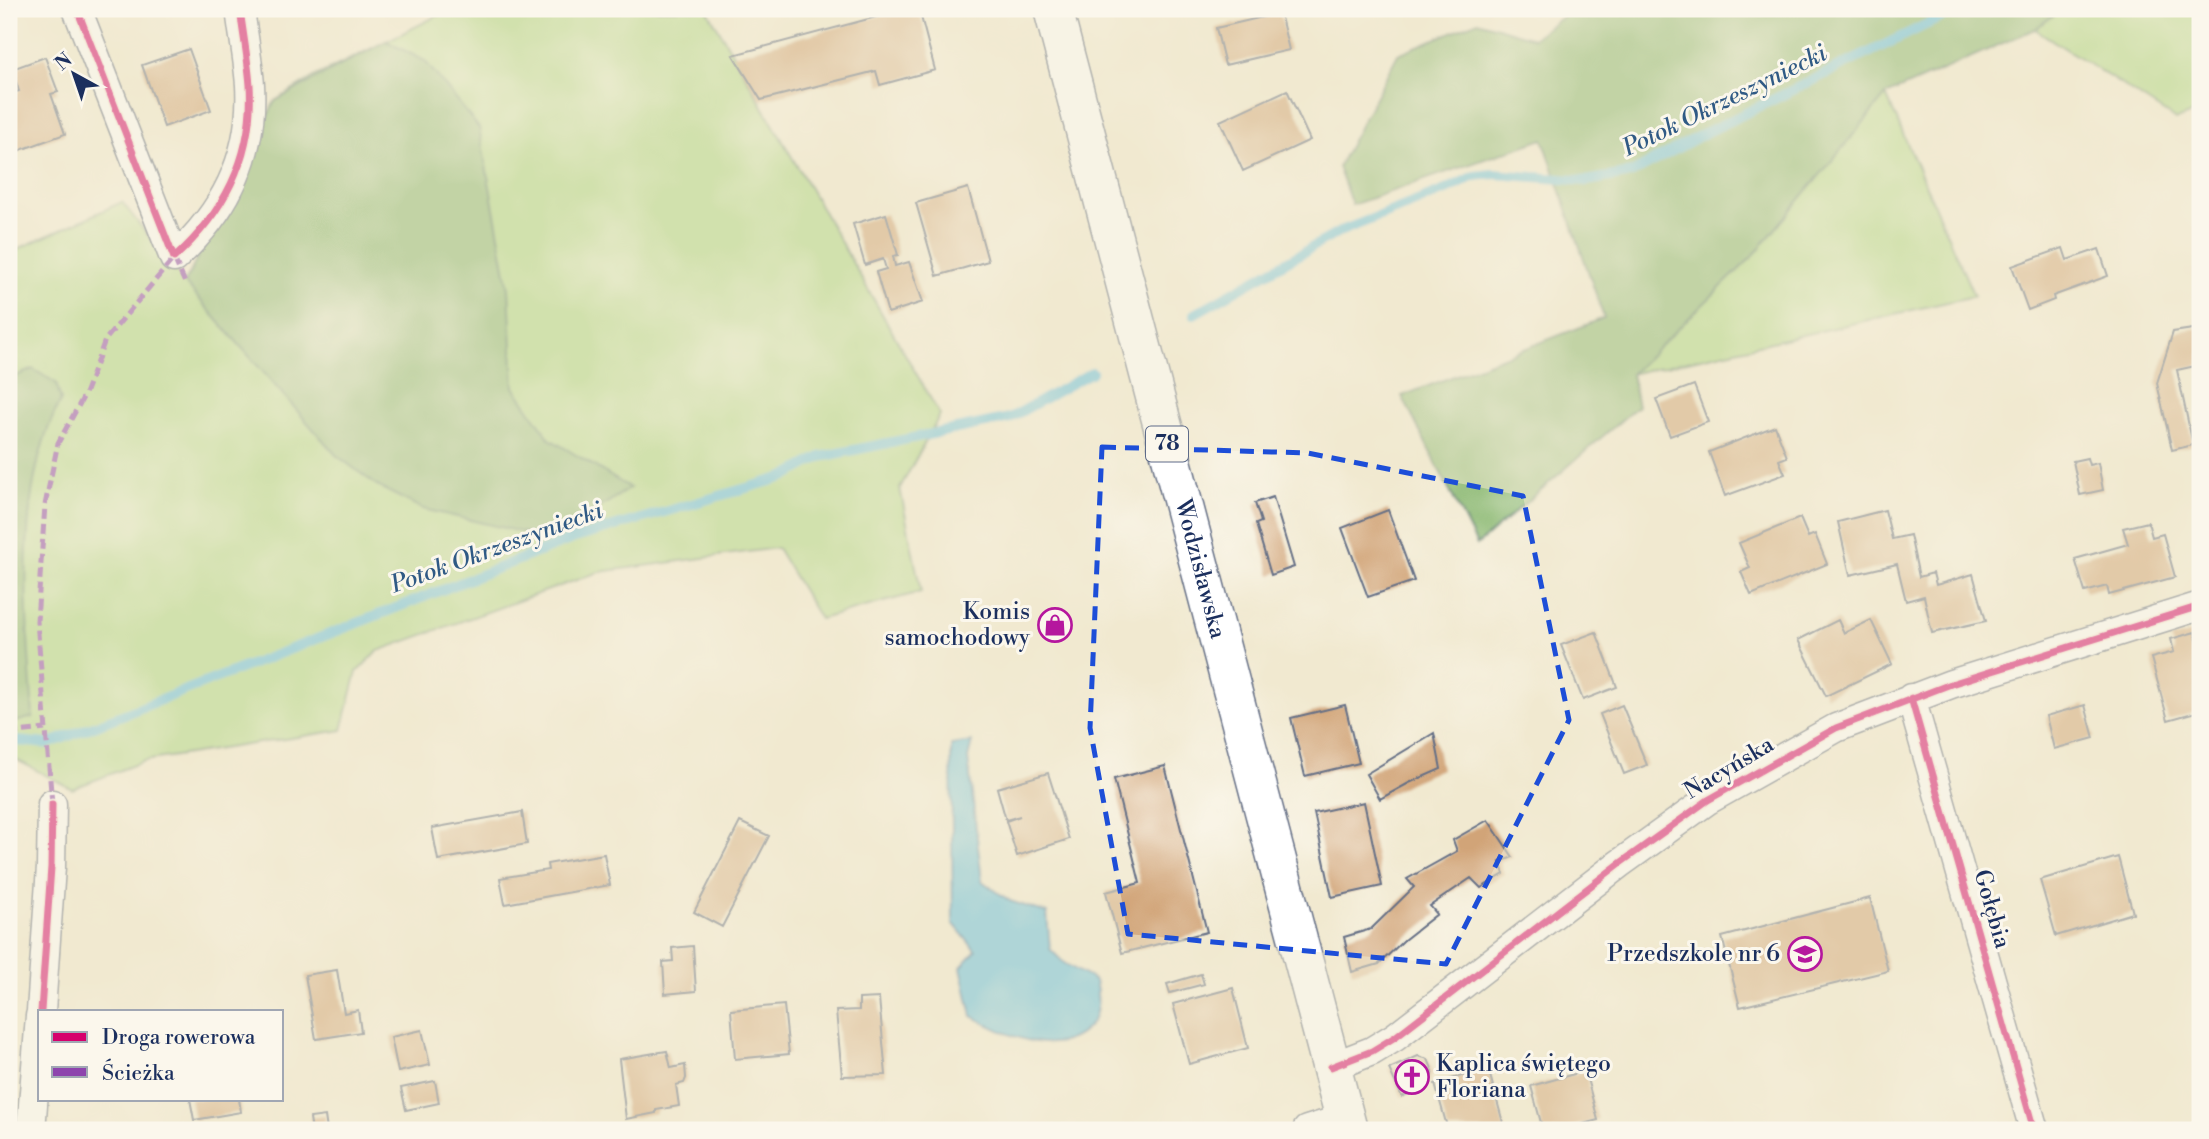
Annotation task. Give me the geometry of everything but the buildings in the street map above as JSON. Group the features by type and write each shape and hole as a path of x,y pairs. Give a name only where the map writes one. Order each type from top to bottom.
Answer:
{"main road":[{"name":"Wodzisławska","path":"1053,9 1346,1124"}],"street":[{"path":"77,9 174,258 217,212 236,172 245,145 250,86 240,9"},
{"name":"Nacyńska","path":"1331,1067 1372,1051 1395,1037 1619,864 1708,800 1836,728 1911,698 2200,606"},
{"name":"Gołębia","path":"1911,698 2034,1130"},
{"path":"40,1010 51,867 52,804"},
{"path":"31,1130 38,1039"},
{"path":"1307,1130 1346,1124"}],"highlighted area":[{"path":"1102,447 1308,453 1523,496 1569,720 1446,964 1128,934 1090,728"}],"green space":[{"path":"451,9 707,9 940,415 900,488 921,592 820,619 777,548 599,572 378,651 357,672 342,730 144,761 72,789 9,756 9,253 122,202 185,283 275,101 316,76"},
{"path":"1573,9 2062,9 2035,29 1886,95 1753,256 1631,374 1638,406 1477,545 1402,396 1604,318 1543,139 1352,205 1338,167 1398,54 1478,21 1533,38"},
{"path":"2062,9 2200,9 2200,111 2176,120 2035,29"},
{"path":"386,41 425,61 479,128 509,289 514,387 550,439 630,488 551,539 423,509 379,487 336,455 185,283 275,101"},
{"path":"1886,95 1974,296 1630,374 1753,256"},
{"path":"33,369 56,383 61,400 46,435 29,513 27,597 33,717 9,724 9,379"}],"water":[{"path":"972,742 968,758 982,881 1010,901 1047,913 1050,949 1064,963 1095,981 1097,1006 1092,1023 1075,1037 1061,1042 1030,1041 972,1016 961,967 976,951 953,923 951,745"}],"waterway":[{"name":"Potok Okrzeszyniecki","path":"1194,314 1341,231 1474,176 1494,174 1587,181 1632,173 1703,134 1958,9"},
{"name":"Potok Okrzeszyniecki","path":"9,744 17,741 48,744 572,539 784,477 820,457 1010,418 1092,372"}],"marked path":[{"path":"52,804 37,621 45,505 58,443 85,394 105,340 174,258 185,283"},
{"path":"9,733 45,729"}],"cycle path":[{"path":"77,9 174,258 222,202 241,158 250,111 250,85 240,9"},
{"path":"1331,1067 1372,1051 1395,1037 1619,864 1708,800 1836,728 1951,684 2200,606"},
{"path":"1911,698 2034,1130"},
{"path":"41,1010 51,867 52,804"}],"place":[{"name":"Komis samochodowy","path":"1055,625"},
{"name":"Przedszkole nr 6","path":"1805,954"},
{"name":"Kaplica świętego Floriana","path":"1412,1077"}]}
